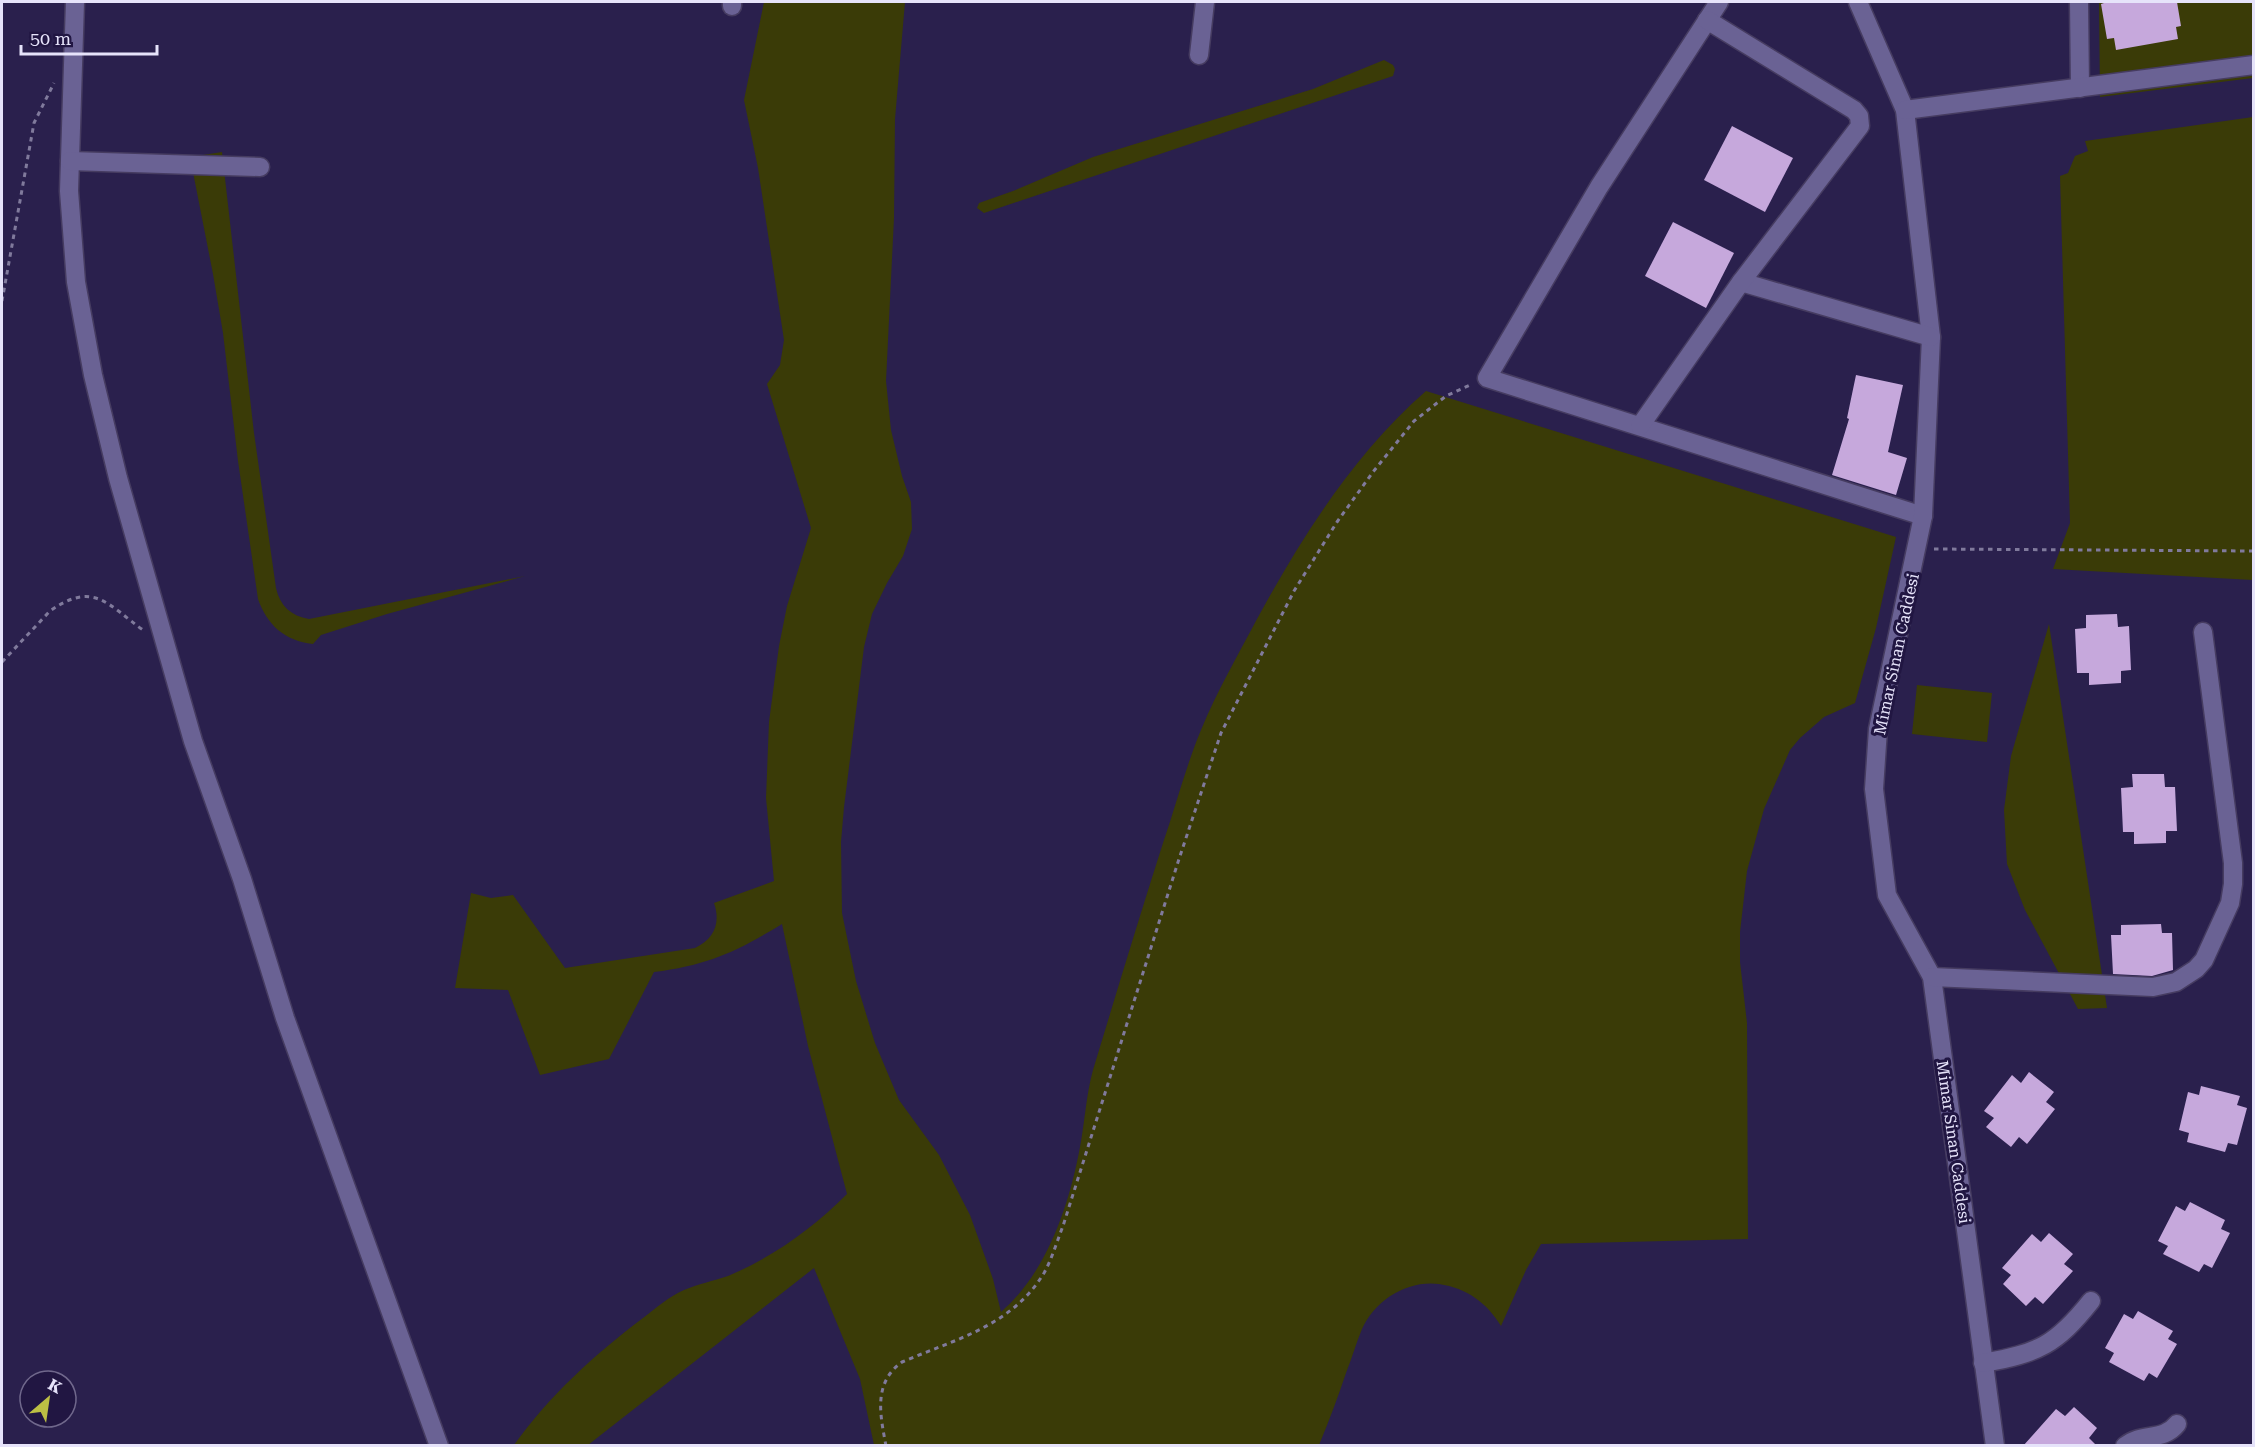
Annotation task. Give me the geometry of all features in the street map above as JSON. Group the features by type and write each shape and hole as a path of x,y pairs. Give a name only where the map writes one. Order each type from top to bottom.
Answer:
{"street":[{"path":"75,2 69,191 76,282 93,375 118,478 193,741 242,879 285,1018 439,1446"},
{"path":"1199,55 1205,2"},
{"path":"1719,2 1599,187 1487,378 1923,516"},
{"name":"Mimar Sinan Caddesi","path":"1858,2 1905,110 1931,337 1923,516 1918,549 1878,729 1874,789 1887,895 1932,977 1995,1446"},
{"path":"2079,2 2080,88"},
{"path":"1640,426 1741,282 1857,130 1860,120 1854,111 1707,20"},
{"path":"1905,110 2253,65"},
{"path":"70,161 260,167"},
{"path":"1741,282 1931,337"},
{"path":"1932,977 2153,987 2176,982 2196,969 2204,960 2230,903 2233,863 2203,632"},
{"path":"1983,1363 2020,1356 2040,1349 2066,1329 2091,1300"},
{"path":"2125,1446 2143,1436 2167,1434 2177,1424"}],"path":[{"path":"2,301 34,123 54,83"},
{"path":"886,1446 880,1399 888,1374 902,1362 995,1323 1024,1299 1045,1270 1064,1226 1175,870 1221,733 1294,591 1337,522 1402,434 1446,396 1487,378"},
{"path":"1918,549 2253,550"},
{"path":"2,662 50,611 68,601 85,597 94,597 111,603 132,622 165,644"}],"shaded area":[{"path":"764,2 905,2 895,119 894,218 886,381 891,430 911,502 912,529 903,556 872,614 864,647 841,842 842,913 856,981 875,1043 899,1100 939,1155 970,1215 993,1279 1001,1312 1031,1278 1054,1237 1062,1215 1082,1137 1093,1070 1145,899 1186,772 1207,716 1257,619 1293,557 1332,497 1376,441 1426,391 1896,537 1876,628 1855,703 1824,717 1790,750 1764,809 1747,871 1740,932 1740,962 1747,1023 1748,1239 1541,1244 1526,1270 1501,1326 1483,1304 1467,1293 1449,1286 1415,1285 1393,1294 1375,1309 1362,1329 1319,1445 874,1445 860,1379 814,1268 588,1445 514,1445 542,1410 574,1377 658,1306 684,1290 728,1276 761,1260 806,1230 847,1194 808,1046 782,924 721,956 654,972 609,1059 540,1075 508,990 455,988 471,893 491,898 513,895 565,968 695,948 707,940 714,930 717,917 714,903 774,881 766,798 769,722 787,606 811,528 767,384 780,365 784,340 758,168 744,100"},
{"path":"2099,2 2253,2 2253,78 2100,97"},
{"path":"1384,60 1393,65 1395,69 1393,76 984,213 977,208 979,203 1093,157 1313,89"},
{"path":"2253,117 2253,580 2053,569 2070,523 2060,176 2068,173 2075,156 2088,151 2085,141"},
{"path":"222,152 254,433 276,588 283,605 292,613 309,619 525,576 387,614 321,635 313,644 286,635 266,617 258,599 238,461 223,333 190,157"},
{"path":"2049,624 2107,1008 2078,1009 2025,910 2007,864 2004,810 2011,756"},
{"path":"1917,685 1992,693 1987,742 1912,734"}],"building":[{"path":"2107,2 2177,2 2181,26 2176,27 2178,39 2116,50 2114,38 2107,39 2101,4"},
{"path":"1732,126 1793,158 1765,212 1704,180"},
{"path":"1673,222 1734,253 1706,308 1645,276"},
{"path":"1856,375 1903,385 1888,452 1907,458 1896,495 1832,475 1849,419 1847,418"},
{"path":"2117,614 2118,627 2129,626 2131,670 2121,671 2121,683 2089,685 2089,673 2077,673 2075,629 2086,628 2086,615"},
{"path":"2132,774 2164,774 2165,787 2175,787 2177,831 2166,831 2166,843 2134,844 2134,832 2123,832 2121,788 2133,787"},
{"path":"2161,924 2162,933 2172,933 2173,970 2152,976 2113,974 2111,935 2121,935 2121,925"},
{"path":"2029,1072 2054,1092 2046,1102 2055,1109 2027,1144 2019,1137 2011,1147 1986,1127 1994,1118 1984,1111 2012,1075 2021,1083"},
{"path":"2201,1086 2240,1096 2237,1105 2247,1108 2237,1145 2228,1143 2225,1152 2187,1142 2189,1133 2179,1130 2188,1092 2199,1095"},
{"path":"2190,1202 2225,1220 2221,1229 2230,1233 2212,1268 2204,1264 2199,1272 2163,1254 2168,1246 2158,1241 2176,1206 2185,1211"},
{"path":"2049,1233 2073,1254 2064,1264 2073,1271 2043,1304 2035,1297 2026,1306 2003,1284 2011,1275 2002,1268 2032,1234 2041,1242"},
{"path":"2138,1311 2173,1331 2168,1339 2177,1344 2157,1378 2149,1373 2144,1381 2109,1362 2114,1353 2105,1348 2124,1314 2133,1319"},
{"path":"2074,1407 2097,1428 2089,1438 2097,1446 2023,1446 2056,1409 2065,1416"}]}
